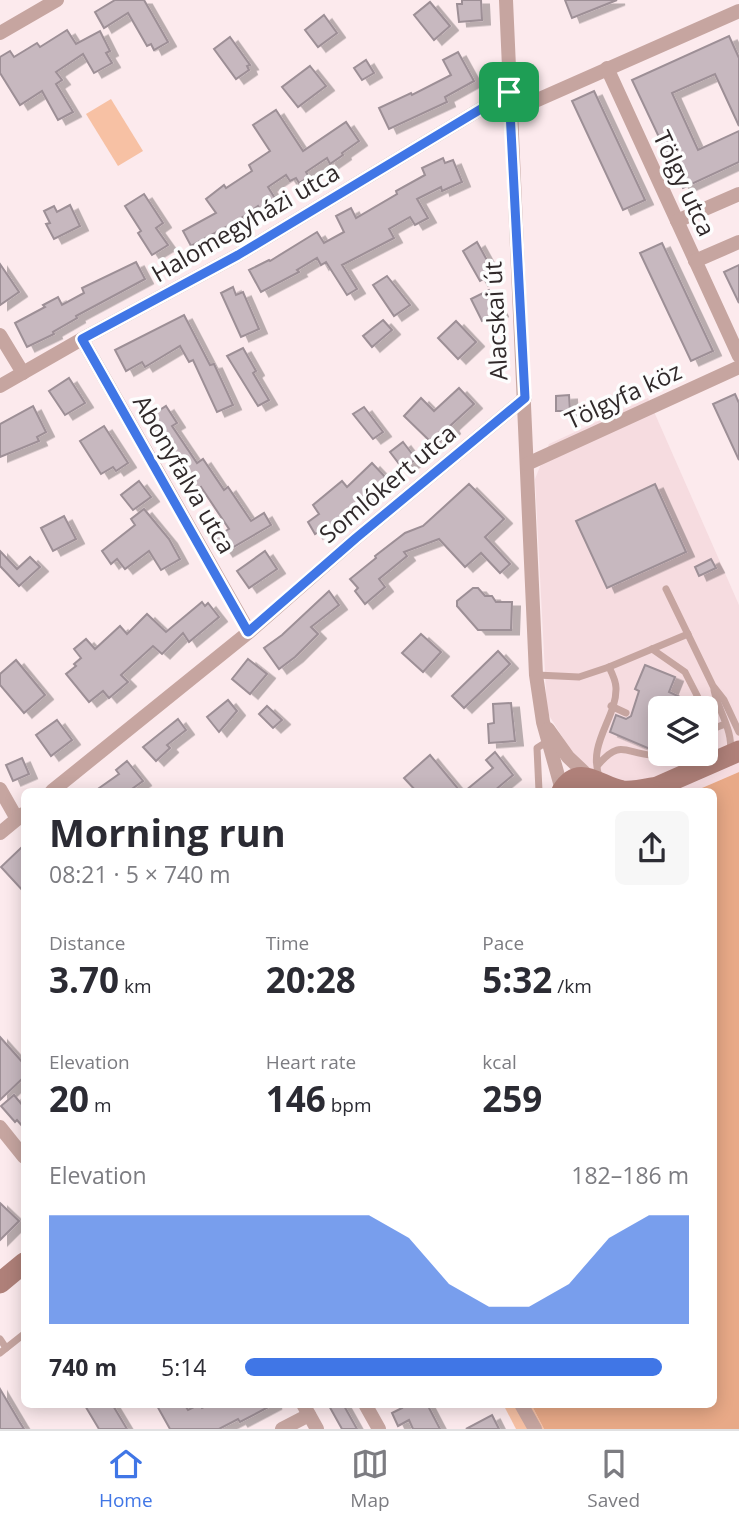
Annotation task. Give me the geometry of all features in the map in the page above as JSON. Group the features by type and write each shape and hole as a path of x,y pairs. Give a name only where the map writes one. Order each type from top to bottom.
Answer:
{"street":[{"path":"0,33 57,0"},
{"name":"Alacskai út","path":"506,0 536,675 543,722 561,788"},
{"path":"510,112 607,68 737,17"},
{"name":"Tölgy utca","path":"607,68 739,356"},
{"name":"Halomegyházi utca","path":"0,386 238,255 509,92"},
{"path":"677,221 739,194"},
{"path":"695,261 739,242"},
{"path":"0,335 23,373"},
{"name":"Abonyfalva utca","path":"82,339 248,632"},
{"name":"Tölgyfa köz","path":"527,464 739,367"},
{"name":"Somlókert utca","path":"56,788 248,632 356,538 525,398"},
{"name":"Alacskai út","path":"543,722 568,757 600,780"},
{"path":"645,788 657,787 736,756"},
{"path":"679,788 736,756"},
{"name":"Alacskai út","path":"564,788 575,778 600,780"},
{"path":"600,780 618,788"},
{"path":"0,789 21,816 0,833"},
{"path":"0,1127 21,1153"},
{"path":"0,1283 21,1266"},
{"path":"367,1408 379,1429"},
{"path":"523,1408 535,1429"},
{"path":"282,1429 306,1409 317,1429"}],"lane":[{"path":"666,589 713,686 724,700 739,732"},
{"path":"536,675 579,677 688,634"},
{"path":"652,649 685,672 696,696"},
{"path":"600,780 597,744 616,687 609,667"},
{"path":"713,686 736,756"},
{"path":"611,706 626,713"},
{"path":"718,727 725,724"},
{"path":"539,788 537,748 548,741"},
{"path":"600,780 610,752 631,746 648,754"},
{"path":"0,1339 3,1350 21,1336"}],"shaded area":[{"path":"111,99 143,151 118,166 86,114"},
{"path":"648,398 739,605 739,772 702,788 598,788 547,712 535,479 549,444"},
{"path":"739,772 739,1429 544,1429 533,1408 717,1408 717,788 702,788"},
{"path":"505,1408 533,1408 544,1429 516,1429"}],"building":[{"path":"115,0 144,0 168,42 154,50 151,44 147,46 128,13 104,28 95,12"},
{"path":"462,0 481,0 482,20 459,22 457,4 462,4"},
{"path":"565,0 617,0 572,18"},
{"path":"430,2 450,26 434,40 414,15"},
{"path":"324,15 337,33 318,47 305,30"},
{"path":"67,30 76,44 100,31 110,51 106,53 112,63 94,73 83,54 56,72 62,80 56,84 73,112 58,120 42,91 20,105 0,73 0,57 10,51 14,57 37,43 40,47"},
{"path":"729,36 739,58 739,126 715,74 672,93 698,150 739,131 739,162 683,188 632,80"},
{"path":"230,37 250,65 247,66 249,70 236,79 214,49"},
{"path":"458,52 474,81 445,97 447,102 389,129 379,108 451,75 443,60"},
{"path":"366,60 374,73 362,80 354,68"},
{"path":"310,66 326,86 298,107 282,87"},
{"path":"594,91 645,200 623,210 572,101"},
{"path":"276,110 303,151 346,122 359,141 330,164 327,158 306,172 309,177 299,183 296,178 290,181 286,175 268,187 276,200 261,211 258,206 227,228 191,246 183,231 216,213 206,199 224,185 226,188 252,171 249,165 270,151 253,125"},
{"path":"443,158 445,163 453,160 462,182 442,191 441,187 417,199 428,218 415,225 410,217 389,229 394,238 342,265 357,289 347,295 326,262 321,265 317,258 297,270 299,272 261,292 249,270 270,261 317,232 324,243 344,232 336,216 351,208 356,218 425,175 422,168"},
{"path":"144,194 163,223 156,228 168,245 152,255 125,206"},
{"path":"70,205 80,226 54,239 46,224 50,223 44,211 54,206 57,212"},
{"path":"477,242 494,273 480,281 463,251"},
{"path":"662,243 713,351 691,361 640,253"},
{"path":"136,262 145,279 76,316 77,318 53,332 54,334 27,347 15,323 58,297 62,305 84,293 82,288"},
{"path":"0,264 19,292 0,305"},
{"path":"739,265 739,303 724,272"},
{"path":"387,276 410,305 394,316 373,285"},
{"path":"233,287 236,295 243,292 259,329 241,337 221,293"},
{"path":"489,290 500,312 482,321 471,299"},
{"path":"184,315 210,365 214,364 233,405 217,412 193,360 189,362 180,346 145,367 142,362 126,371 115,350"},
{"path":"383,320 392,330 372,347 363,336"},
{"path":"456,321 476,342 458,359 438,338"},
{"path":"243,348 256,371 253,373 269,400 258,406 227,356"},
{"path":"69,378 85,403 65,415 49,391"},
{"path":"459,388 474,404 450,426 452,429 435,446 404,416 421,398 434,411"},
{"path":"735,394 739,403 739,460 713,404"},
{"path":"569,395 570,411 556,411 556,396"},
{"path":"33,406 46,432 37,437 39,441 0,457 0,424"},
{"path":"166,406 177,423 172,426 197,463 203,459 224,490 228,487 251,521 264,513 271,525 225,552 215,537 229,529 201,487 196,491 146,419"},
{"path":"364,407 383,432 373,439 353,414"},
{"path":"104,426 128,463 116,471 113,467 101,474 80,441"},
{"path":"403,442 416,459 403,469 390,452"},
{"path":"372,463 388,480 374,493 372,491 315,534 308,522 319,514 313,505 342,481 347,487"},
{"path":"139,481 151,497 133,510 121,495"},
{"path":"469,484 504,519 485,537 510,564 500,573 481,553 465,567 439,539 404,552 407,556 379,579 385,587 365,604 355,591 358,588 350,579 405,533 423,526"},
{"path":"655,484 686,552 607,588 576,521"},
{"path":"144,509 169,539 180,559 161,570 149,551 125,569 117,559 111,564 102,551 135,525 131,519"},
{"path":"64,516 76,539 53,551 41,528"},
{"path":"0,551 17,569 30,557 40,567 19,586 0,566"},
{"path":"265,551 277,569 249,588 237,571"},
{"path":"711,559 716,568 699,576 695,567"},
{"path":"473,588 478,588 485,596 492,596 496,602 512,602 511,630 478,630 457,606 457,601"},
{"path":"329,591 339,605 311,627 318,634 279,669 264,648"},
{"path":"202,602 205,606 208,603 219,617 189,642 183,633 162,654 153,646 121,675 128,682 109,698 103,691 89,702 66,674 81,658 74,649 86,639 95,649 120,626 127,634 147,614 166,632"},
{"path":"421,634 441,652 423,672 402,653"},
{"path":"498,651 510,664 464,708 452,696"},
{"path":"248,659 267,674 250,694 232,679"},
{"path":"16,660 45,695 24,713 0,685 0,674"},
{"path":"645,665 675,677 669,692 678,696 648,696 648,748 610,732 616,715 626,719 631,716 639,691 635,689"},
{"path":"228,700 237,711 219,732 207,717"},
{"path":"511,703 515,741 489,743 488,724 494,723 493,704"},
{"path":"267,706 282,720 273,728 259,714"},
{"path":"178,719 186,730 167,745 170,748 156,761 143,747"},
{"path":"57,720 72,740 51,756 36,735"},
{"path":"495,752 513,775 498,788 469,788 493,768 486,760"},
{"path":"430,755 458,788 413,788 404,778"},
{"path":"22,758 29,774 13,781 6,765"},
{"path":"127,761 143,781 133,788 99,788 119,774 116,770"},
{"path":"21,848 21,889 1,867"},
{"path":"0,1037 21,1061 21,1080 0,1100"},
{"path":"14,1095 21,1103 21,1125 17,1120 15,1122 1,1106"},
{"path":"0,1203 19,1221 0,1240"},
{"path":"0,1389 19,1421 24,1429 0,1429"},
{"path":"86,1408 114,1408 127,1429 99,1429"},
{"path":"158,1408 266,1408 219,1429 170,1429"},
{"path":"330,1408 345,1408 357,1429 342,1429"},
{"path":"402,1408 429,1408 440,1429 413,1429 409,1420 398,1426 392,1413"},
{"path":"492,1415 499,1429 466,1429"}],"route":[{"path":"509,92 525,398 356,538 248,632 82,339 238,255 509,92"}]}
